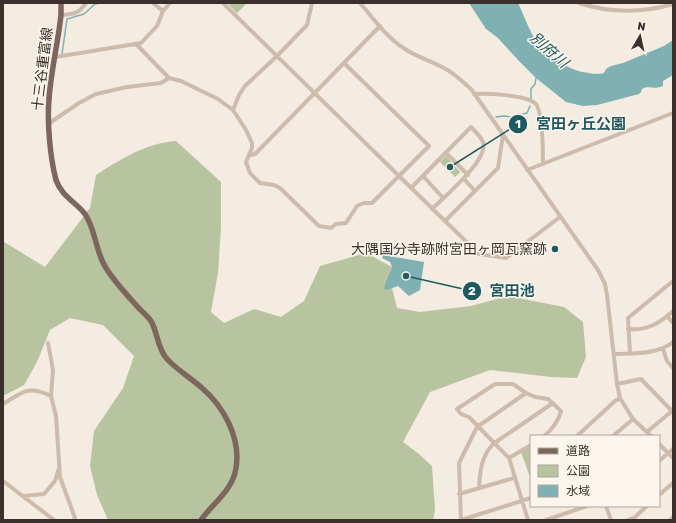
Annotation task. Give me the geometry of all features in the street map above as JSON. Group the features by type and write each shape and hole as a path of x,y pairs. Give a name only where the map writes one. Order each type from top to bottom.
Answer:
{"main road":[{"name":"十三谷重富線","path":"61,3 56,57 49,98 48,124 57,180 62,191 70,201 84,213 88,220 99,257 105,267 125,293 150,320 160,348 167,359 211,396 224,413 230,425 236,446 236,468 234,477 230,485 201,520"}],"street":[{"path":"61,15 75,14 82,9 86,3"},
{"path":"153,3 162,11"},
{"path":"56,57 137,45 141,43 157,26 162,11 170,3"},
{"path":"222,3 478,254 506,258 560,217"},
{"path":"233,110 239,95 245,86 307,26 312,3"},
{"path":"360,3 380,26 404,49 417,57 455,74 471,89 598,270 605,284 617,384 620,398 633,418 650,435 672,411 641,379 617,384"},
{"path":"579,3 588,6 632,11 673,4"},
{"path":"250,155 255,154 380,26"},
{"path":"137,45 169,78 181,81 218,99 233,110 250,138 252,148 246,162 248,170 256,180 263,184 277,186 319,226 330,228 336,224 346,223 360,204 372,203 429,146 344,63"},
{"path":"48,124 80,102 96,94 127,87 161,83 169,78"},
{"path":"474,94 521,98 535,103 541,120 543,164"},
{"path":"527,170 673,114"},
{"path":"411,188 471,127 483,142 483,152 468,175 432,209"},
{"path":"445,221 498,168 503,135"},
{"path":"446,153 468,175"},
{"path":"424,176 443,198"},
{"path":"464,178 475,191"},
{"path":"630,353 628,318 673,281"},
{"path":"628,329 646,328 657,324 673,311"},
{"path":"667,316 673,323"},
{"path":"614,354 662,349 673,342"},
{"path":"48,343 53,370 51,396 56,416 60,477 75,518 74,520"},
{"path":"662,349 667,361 673,368"},
{"path":"528,520 509,458 493,444 468,417 461,414 457,410 495,384 513,384 535,397 548,398 561,411 560,416 545,435"},
{"path":"3,404 25,391 40,391 51,396"},
{"path":"526,393 477,427 459,464 461,520 530,498"},
{"path":"578,435 620,398"},
{"path":"479,488 481,463 485,454 493,444 554,403"},
{"path":"614,435 633,418"},
{"path":"660,445 673,458"},
{"path":"509,458 530,446"},
{"path":"660,460 673,449"},
{"path":"22,496 44,494 54,481 59,467"},
{"path":"459,494 514,478"},
{"path":"3,481 54,520"},
{"path":"660,494 673,483"},
{"path":"546,520 584,507"},
{"path":"606,507 611,520"},
{"path":"628,520 635,517 646,507"},
{"path":"670,520 673,517"}],"green space":[{"path":"227,3 247,3 237,13"},
{"path":"176,141 221,182 221,227 218,273 211,312 224,323 254,309 281,317 304,301 320,266 366,253 392,267 386,281 387,290 392,288 397,308 420,312 471,306 508,296 564,307 583,322 586,357 577,378 551,377 490,370 430,392 403,442 432,466 435,510 433,520 108,520 97,495 90,466 94,431 123,388 134,356 103,325 70,318 50,330 37,362 24,385 3,396 3,237 4,242 45,267 90,208 96,175 144,148 165,142"},
{"path":"446,156 460,172 455,177 440,162"},
{"path":"530,447 530,477 521,452"}],"water":[{"path":"469,3 518,3 529,29 544,50 566,65 582,72 596,74 604,73 606,69 611,66 623,63 664,46 673,40 673,75 663,81 663,86 657,88 645,88 642,89 639,94 597,105 583,106 566,102 536,78 498,38 486,29"},
{"path":"383,255 424,262 420,290 409,296 398,286 387,290 384,289 392,267 390,262 382,258"}],"waterway":[{"path":"62,54 67,19 84,14 95,4 101,3"},
{"path":"531,99 531,89 535,84 536,78"},
{"path":"496,117 512,117 527,113 530,106"}],"place":[{"name":"宮田ヶ丘公園","path":"450,167"},
{"name":"大隅国分寺跡附宮田ヶ岡瓦窯跡","path":"555,249"},
{"name":"宮田池","path":"406,276"}],"water label":[{"name":"別府川","path":"549,50"}]}
